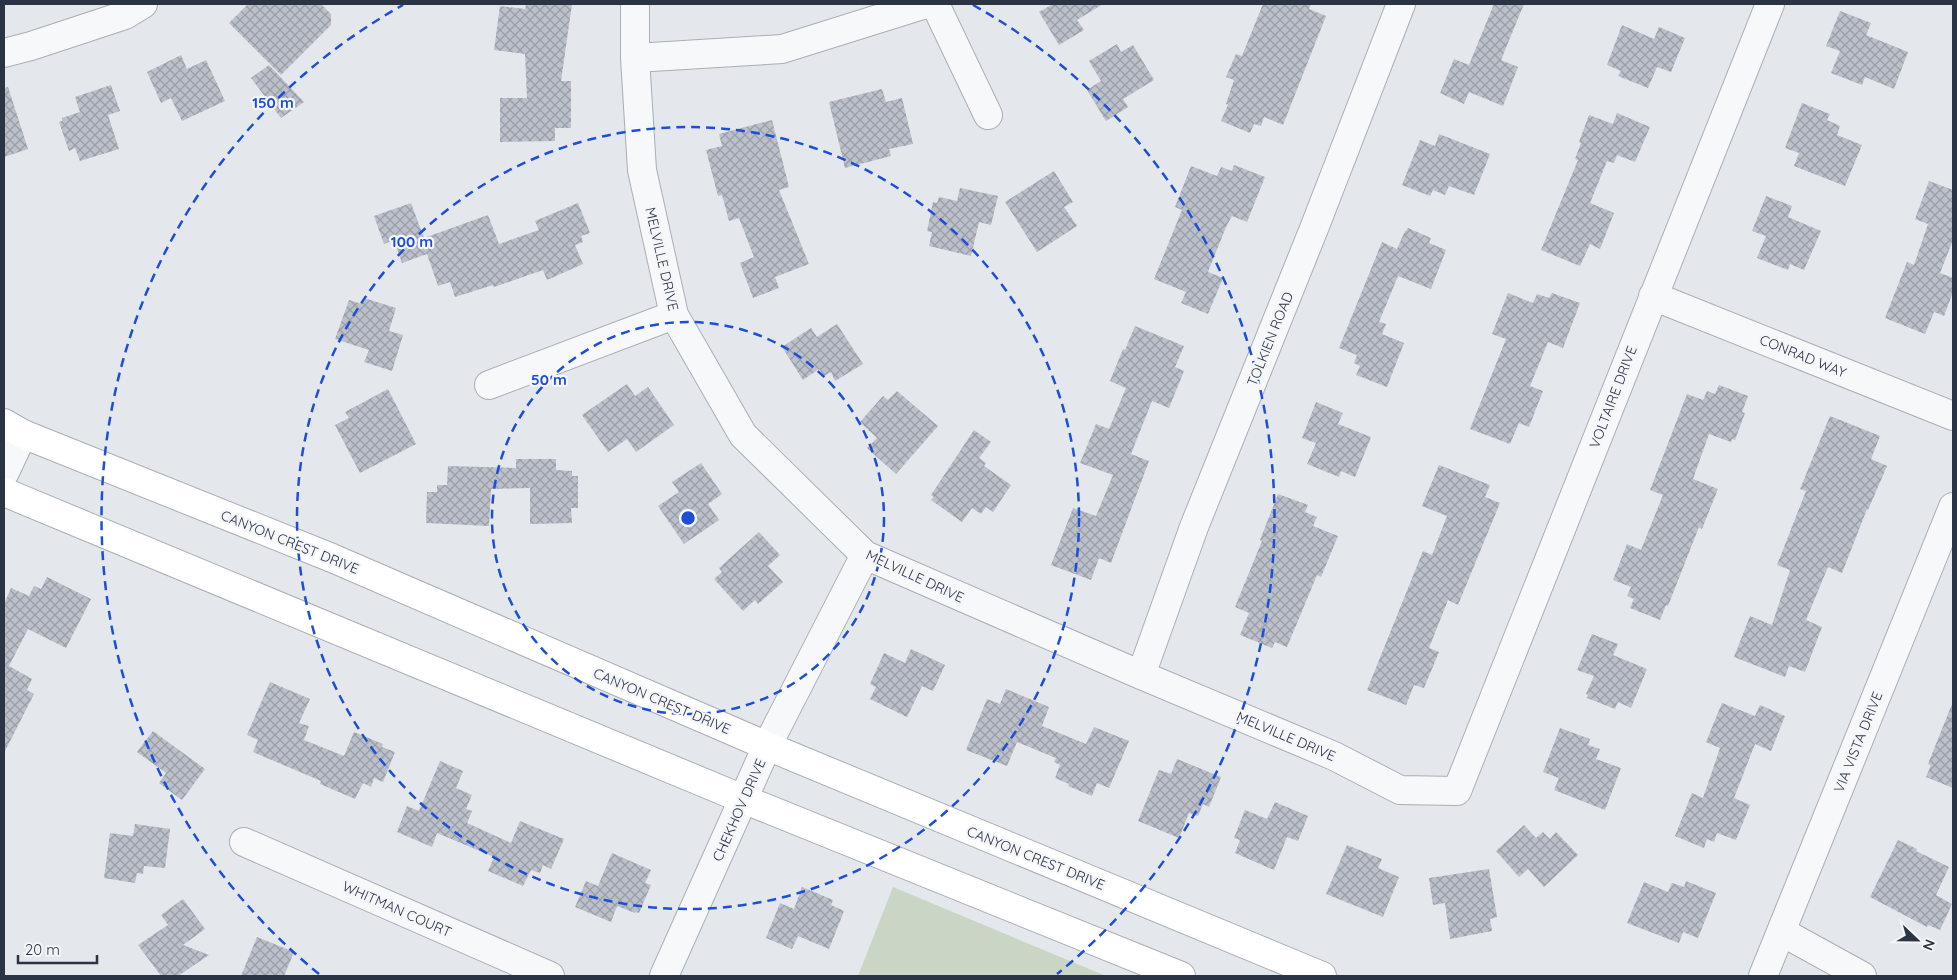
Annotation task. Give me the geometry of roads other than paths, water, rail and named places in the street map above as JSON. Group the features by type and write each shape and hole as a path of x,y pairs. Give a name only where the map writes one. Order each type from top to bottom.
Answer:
{"main road":[{"name":"CANYON CREST DRIVE","path":"14,428 332,558 767,746 1322,976"},
{"path":"4,492 743,799 1182,976"}],"street":[{"path":"4,53 125,16 143,4"},
{"name":"MELVILLE DRIVE","path":"635,4 635,58 642,170 674,315 742,435 865,555 1141,676 1334,756 1400,790 1457,791"},
{"path":"635,58 782,48 926,4"},
{"path":"935,4 988,115"},
{"name":"TOLKIEN ROAD","path":"1141,676 1194,527 1315,226 1401,4"},
{"name":"VOLTAIRE DRIVE","path":"1457,791 1770,4"},
{"name":"CONRAD WAY","path":"1653,296 1953,416"},
{"path":"489,385 674,315"},
{"path":"4,474 14,428"},
{"name":"VIA VISTA DRIVE","path":"1763,976 1953,507"},
{"name":"CHEKHOV DRIVE","path":"664,976 767,746 820,646 865,555"},
{"name":"WHITMAN COURT","path":"244,842 550,976"},
{"path":"1782,932 1862,976"}]}
